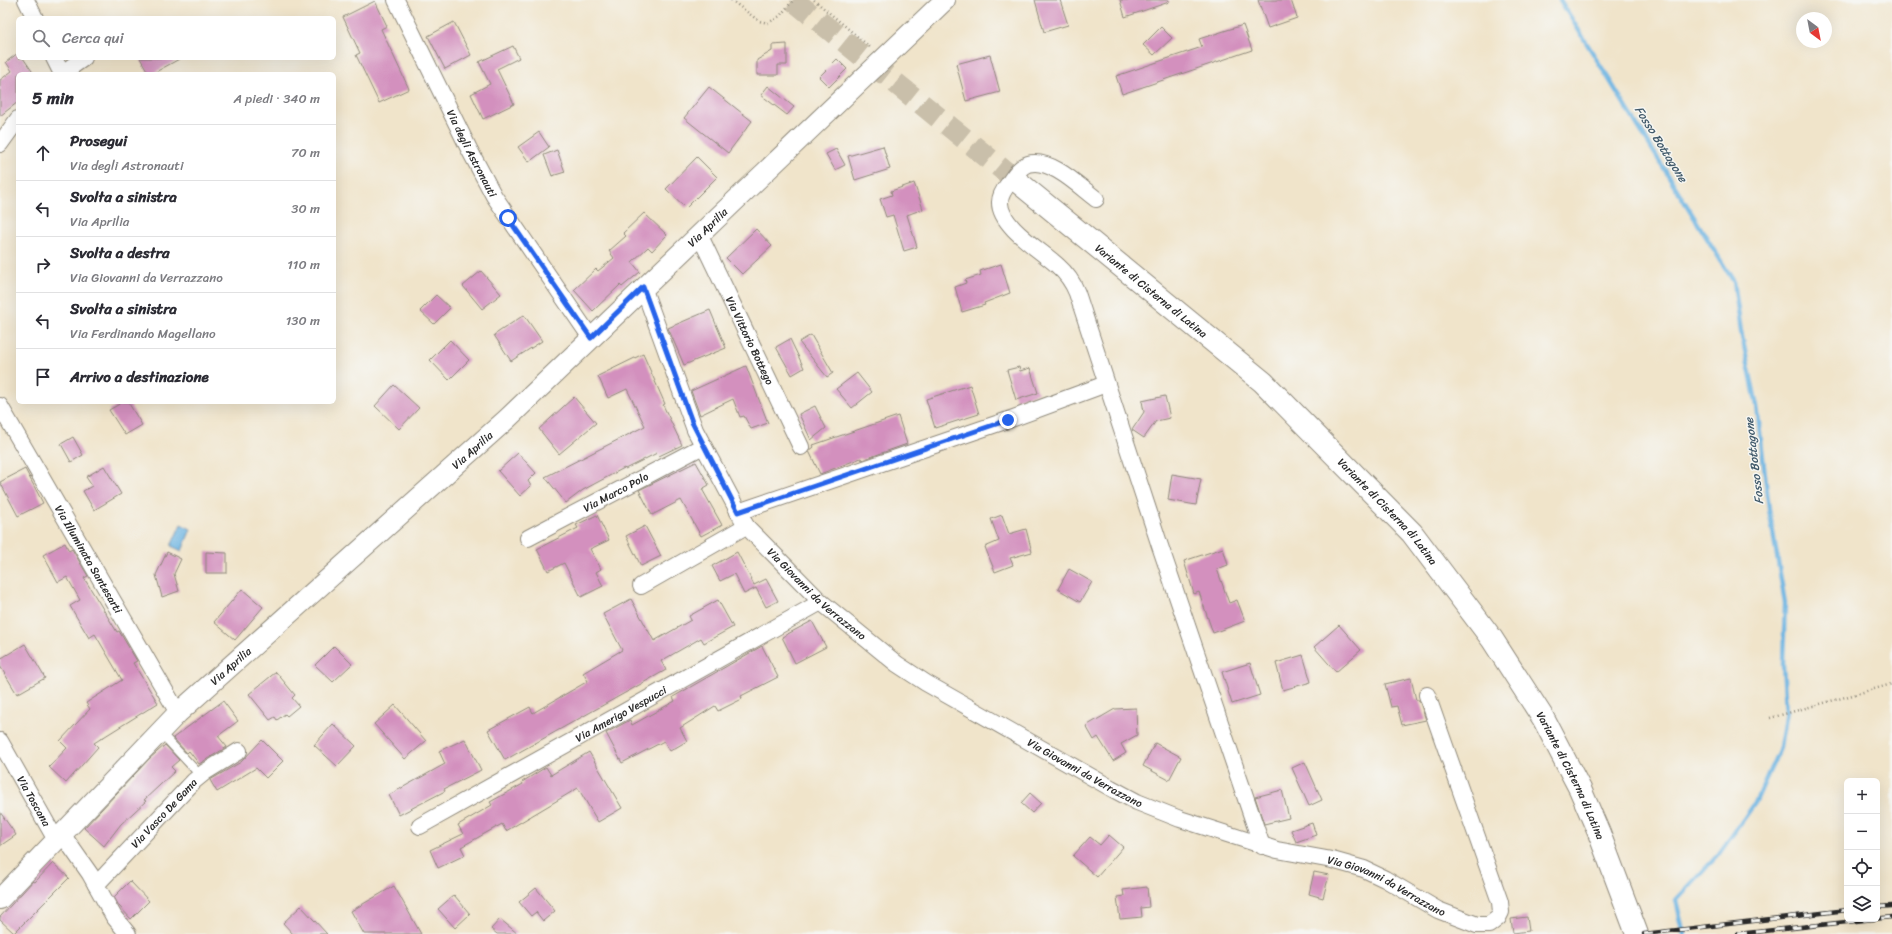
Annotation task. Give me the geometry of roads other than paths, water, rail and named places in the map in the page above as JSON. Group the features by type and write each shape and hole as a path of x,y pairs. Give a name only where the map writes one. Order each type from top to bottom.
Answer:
{"main road":[{"name":"Variante di Cisterna di Latina","path":"1018,182 1263,382 1412,533 1492,639 1543,718 1569,768 1594,822 1637,934"}],"street":[{"path":"26,0 34,16"},
{"name":"Via degli Astronauti","path":"396,0 469,149 494,196 591,338"},
{"name":"Via Aprilia","path":"0,899 178,713 506,419 945,0"},
{"path":"55,60 61,72"},
{"path":"65,72 81,60"},
{"path":"0,144 16,122"},
{"path":"1096,200 1056,170 1044,164 1035,163 1025,165 1019,169 1004,191 1000,204 1003,213 1012,227 1058,266 1072,284 1079,298 1106,384 1262,846"},
{"name":"Via Vittorio Bottego","path":"699,234 801,448"},
{"name":"Via Giovanni da Verrazzano","path":"643,287 689,415 703,446 746,526 821,602 881,652 913,675 1137,802 1185,821 1262,846 1285,852 1340,862 1364,869 1389,881 1438,910 1477,925 1486,926 1496,920 1501,912 1500,902 1427,695"},
{"path":"738,512 1008,420 1106,384"},
{"name":"Via Illuminata Santesarti","path":"0,406 178,713"},
{"name":"Via Marco Polo","path":"528,538 703,446"},
{"path":"641,586 746,526"},
{"name":"Via Amerigo Vespucci","path":"420,826 821,602"},
{"name":"Via Toscana","path":"0,741 59,837 96,885 114,917 128,934"},
{"name":"Via Vasco De Gama","path":"96,885 200,775 240,751"}],"lane":[{"path":"160,732 200,775"}],"water":[{"path":"181,524 191,529 182,551 171,546"}],"waterway":[{"name":"Fosso Bottagone","path":"1560,0 1734,282 1741,332 1757,406 1769,509 1785,603 1783,665 1786,711 1780,748 1755,803 1718,855 1676,900 1684,934"}],"tunnel":[{"path":"793,0 1018,182"}],"railway":[{"path":"1880,907 1892,906"},
{"path":"1644,934 1844,910"},
{"path":"1738,934 1892,917"}]}
